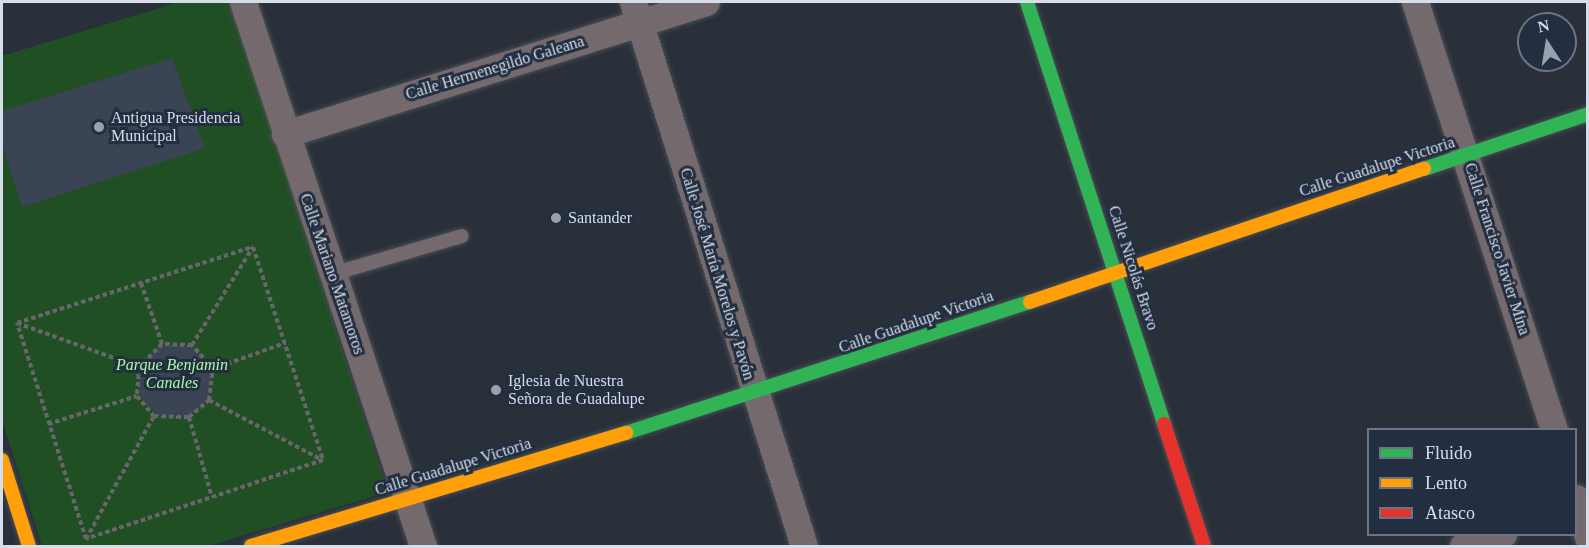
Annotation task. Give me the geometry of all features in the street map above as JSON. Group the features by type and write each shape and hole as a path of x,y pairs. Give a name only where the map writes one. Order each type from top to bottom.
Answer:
{"street":[{"name":"Calle Mariano Matamoros","path":"243,2 423,546"},
{"name":"Calle Hermenegildo Galeana","path":"285,134 636,12 706,2"},
{"name":"Calle Nicolás Bravo","path":"1027,2 1117,272 1204,546"},
{"name":"Calle Francisco Javier Mina","path":"1415,2 1467,155 1554,428"},
{"name":"Calle José María Morelos y Pavón","path":"636,12 804,546"},
{"name":"Calle Guadalupe Victoria","path":"251,546 407,497 755,394 1587,114"},
{"path":"2,460 29,546"},
{"path":"1579,508 1587,537"},
{"path":"1463,546 1496,536"}],"lane":[{"path":"332,274 462,236"}],"path":[{"path":"16,323 253,247"},
{"path":"253,247 323,460"},
{"path":"192,345 253,247"},
{"path":"141,283 162,344"},
{"path":"16,323 138,367"},
{"path":"16,323 86,539"},
{"path":"213,369 285,343"},
{"path":"162,344 192,345 213,369 209,400 189,417 154,416 137,396 138,367 162,344"},
{"path":"48,424 137,396"},
{"path":"209,400 323,460"},
{"path":"86,539 154,416"},
{"path":"189,417 212,497"},
{"path":"86,539 323,460"}],"green space":[{"name":"Parque Benjamin Canales","path":"179,2 232,2 388,492 208,546 42,546 2,420 2,56"}],"building":[{"name":"Antigua Presidencia Municipal","path":"172,58 205,148 22,207 2,143 2,111"},
{"path":"168,344 182,344 196,350 206,360 212,374 210,395 196,412 182,418 168,418 154,412 144,402 138,388 138,374 144,360 154,350"}],"traffic: fast":[{"path":"1027,2 1164,424"},
{"path":"1424,169 1588,114"},
{"path":"626,433 1030,302"}],"traffic: slow":[{"path":"1030,302 1424,169"},
{"path":"251,546 626,433"},
{"path":"2,460 29,546"}],"traffic: jam":[{"path":"1164,424 1204,546"}],"place":[{"name":"Antigua Presidencia Municipal","path":"99,127"},
{"name":"Santander","path":"556,218"},
{"name":"Iglesia de Nuestra Señora de Guadalupe","path":"496,390"}]}
